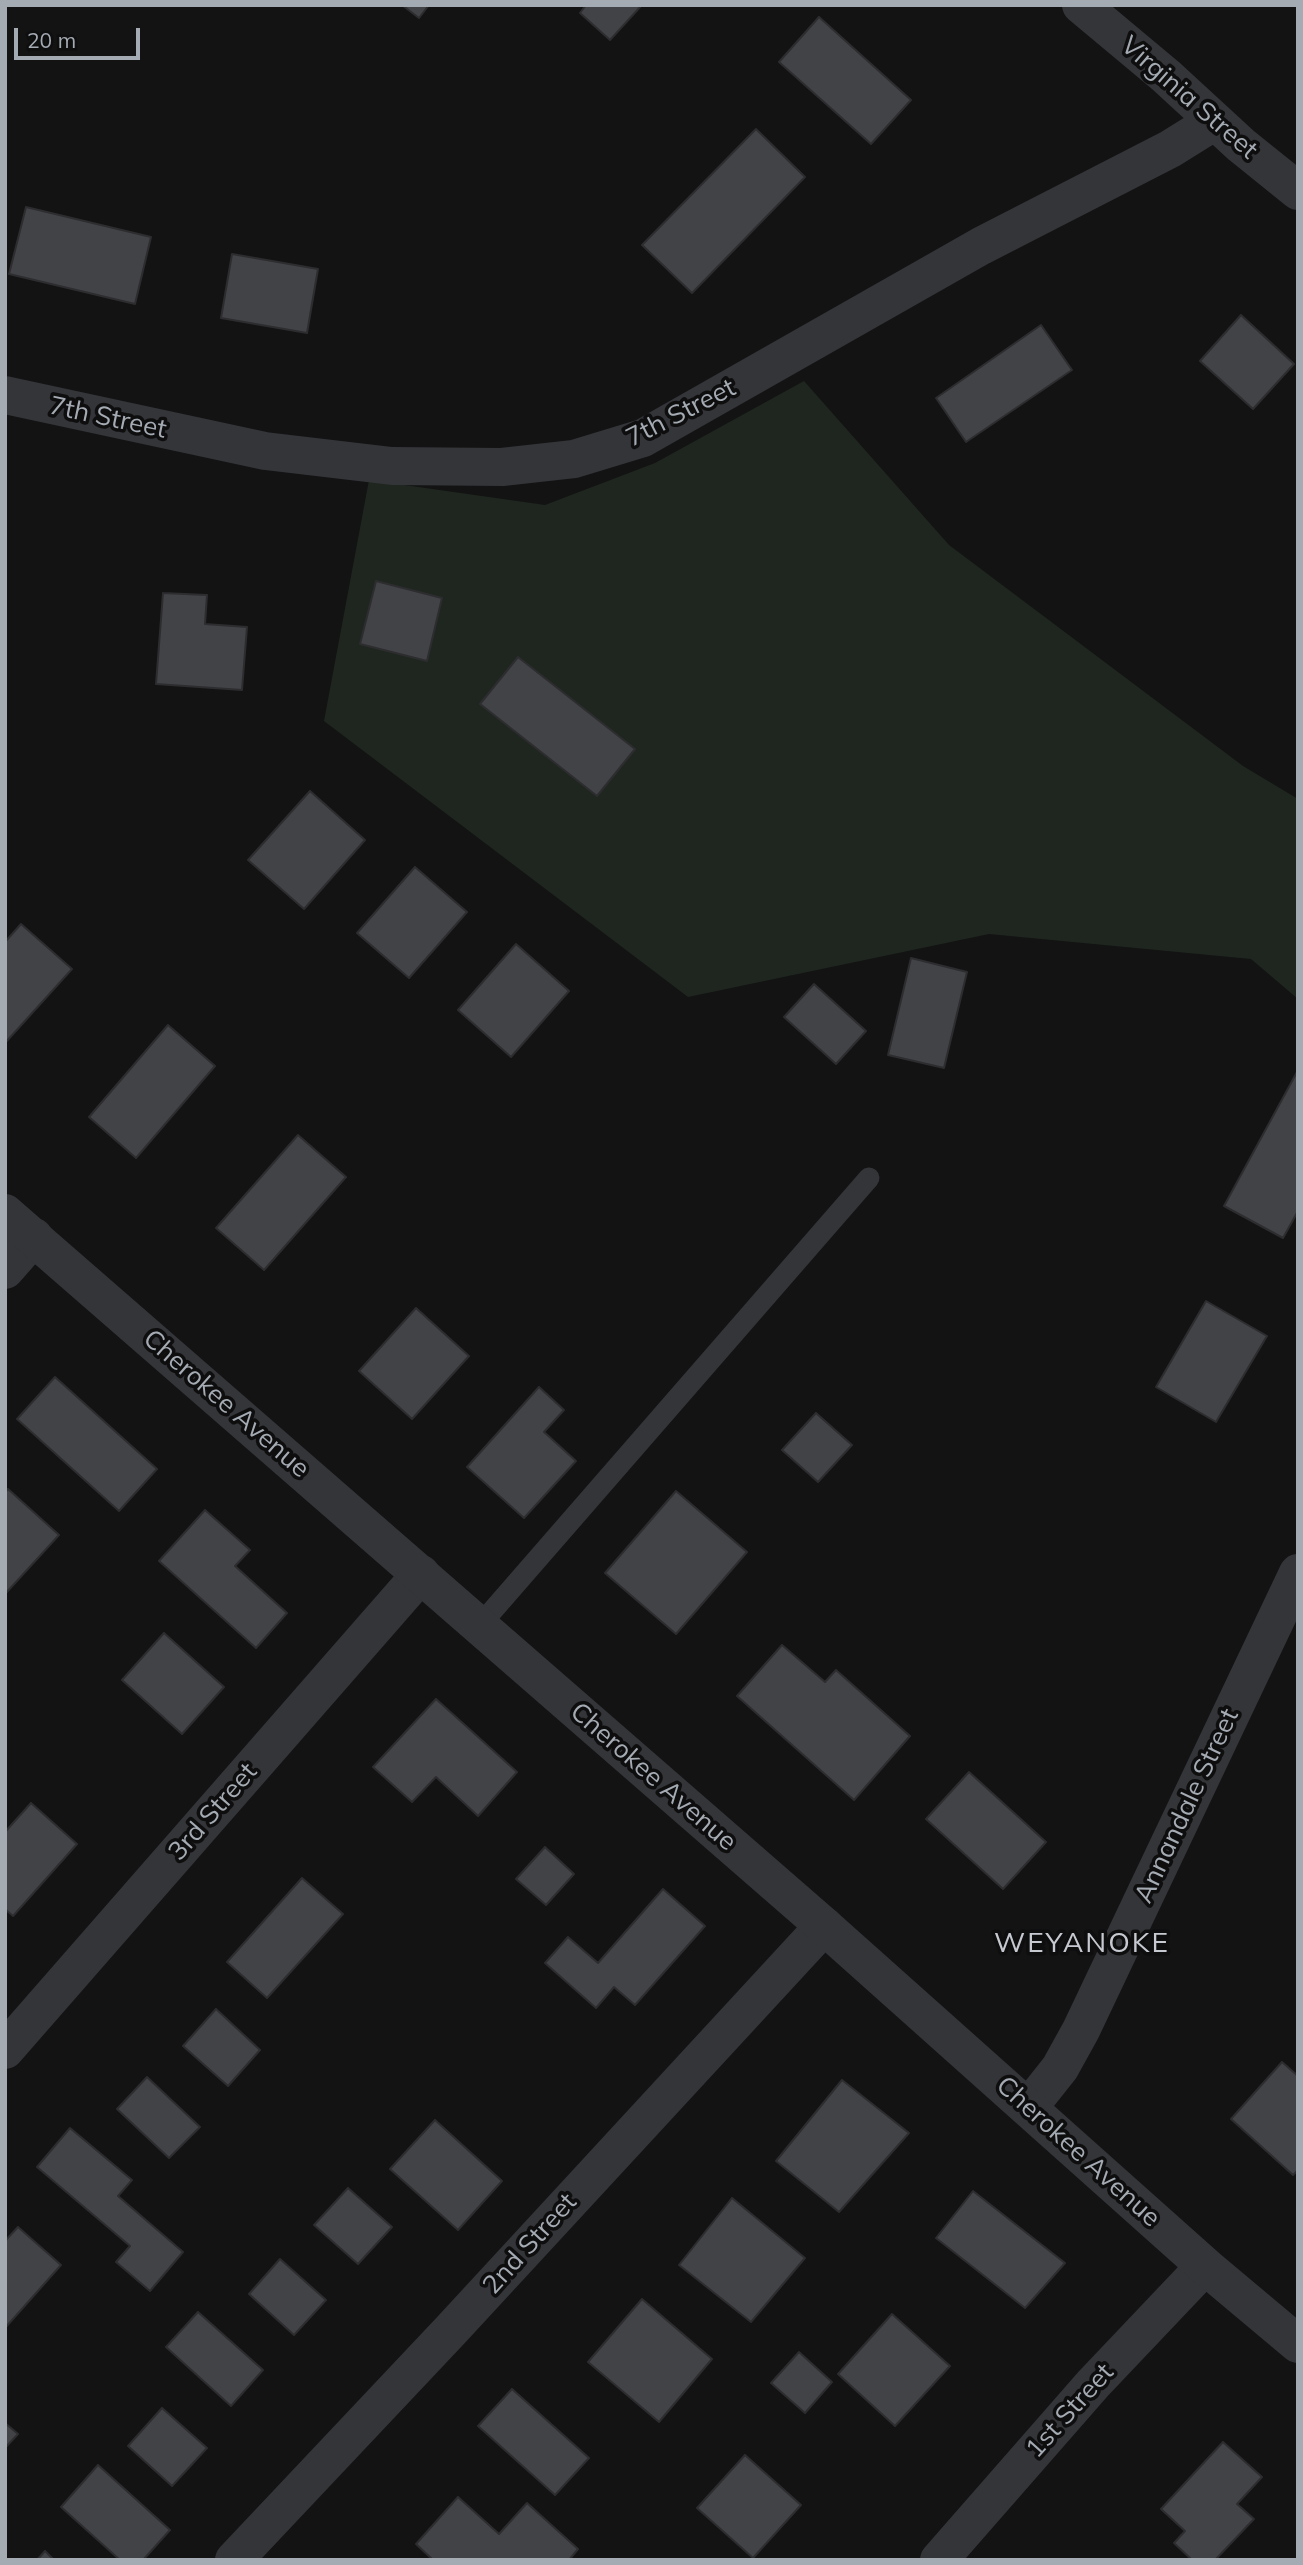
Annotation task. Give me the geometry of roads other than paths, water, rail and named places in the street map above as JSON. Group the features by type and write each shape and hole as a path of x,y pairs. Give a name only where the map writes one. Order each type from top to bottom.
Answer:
{"street":[{"name":"Virginia Street","path":"1081,5 1298,191"},
{"name":"7th Street","path":"5,395 265,451 379,464 502,467 574,458 643,438 981,246 1170,149 1215,121"},
{"name":"Cherokee Avenue","path":"5,1213 480,1625 1029,2107 1205,2266 1298,2344"},
{"path":"5,1269 34,1237"},
{"name":"Annandale Street","path":"1029,2107 1060,2068 1081,2030 1298,1573"},
{"name":"3rd Street","path":"5,2050 421,1574"},
{"name":"2nd Street","path":"234,2560 451,2330 824,1926"},
{"name":"1st Street","path":"939,2560 1093,2384 1205,2266"}],"lane":[{"path":"480,1625 869,1178"}],"district":[{"name":"WEYANOKE","path":"1082,1944"}]}
